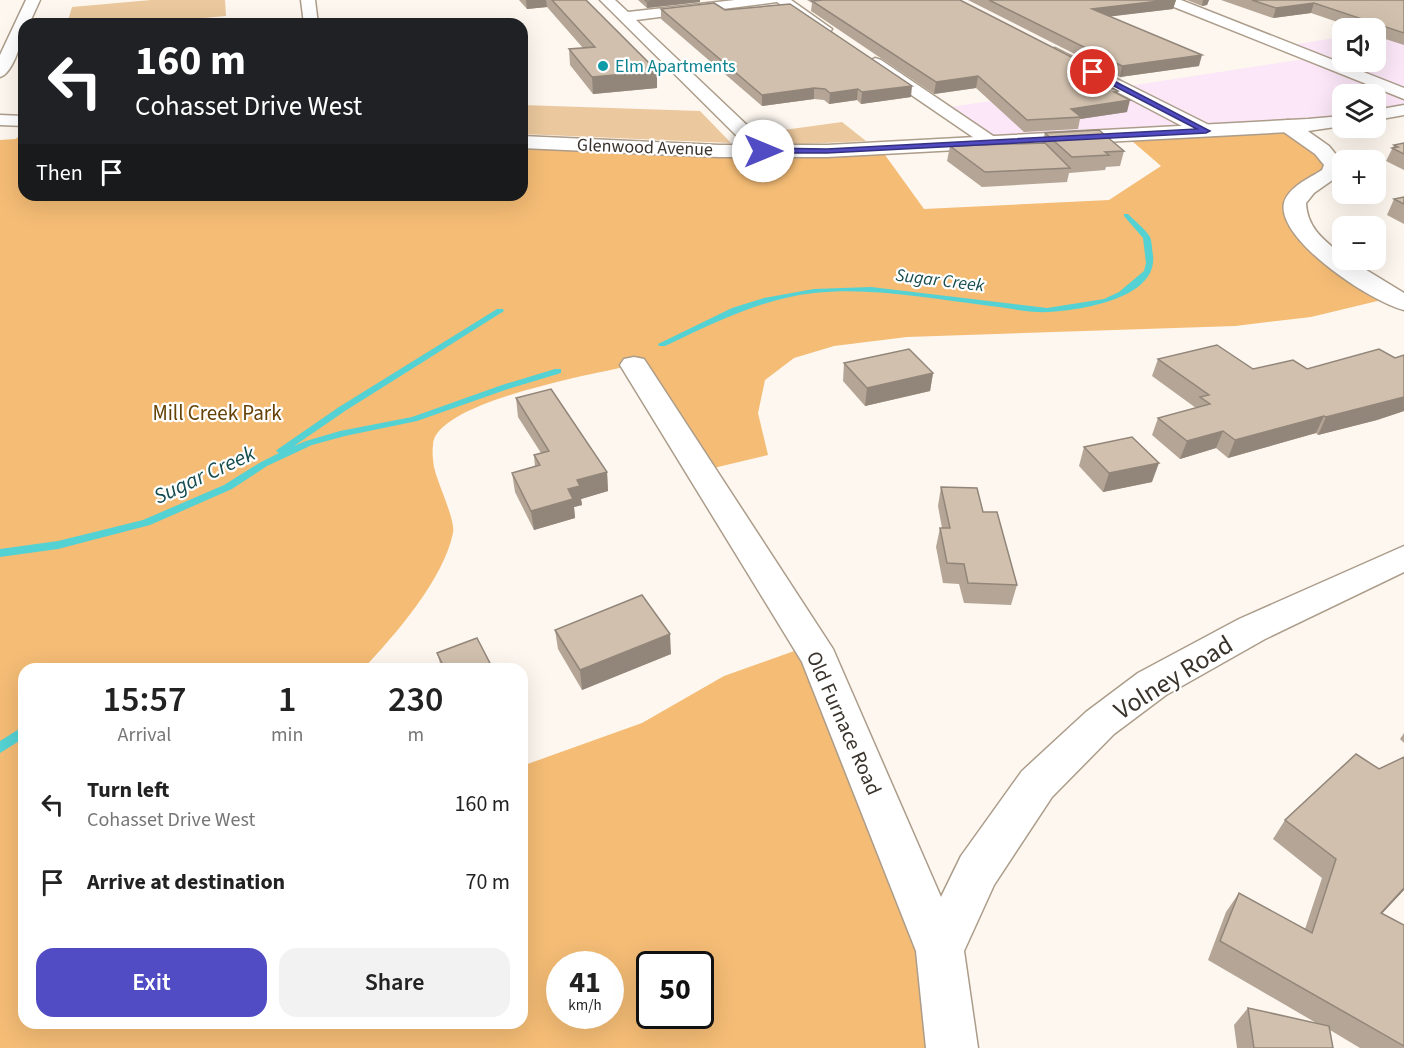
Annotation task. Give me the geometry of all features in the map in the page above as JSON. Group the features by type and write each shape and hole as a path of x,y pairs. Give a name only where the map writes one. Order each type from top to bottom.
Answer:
{"street":[{"path":"25,18 33,0"},
{"path":"308,0 310,18"},
{"path":"607,0 763,151"},
{"path":"624,16 771,0"},
{"path":"782,0 835,36"},
{"path":"1169,0 1404,94"},
{"path":"0,72 18,33"},
{"path":"1042,46 1206,131"},
{"path":"864,55 993,142"},
{"path":"1386,113 1404,110"},
{"path":"0,120 18,121"},
{"name":"Glenwood Avenue","path":"528,142 763,151 827,151 1206,131 1332,122"},
{"path":"1288,126 1322,150 1334,164 1334,170 1330,174 1304,191 1296,201 1294,210 1297,221 1307,235 1326,253 1404,303"},
{"name":"Old Furnace Road","path":"634,365 820,659 940,951 952,1048"},
{"name":"Volney Road","path":"940,951 977,871 1024,802 1037,784 1100,723 1152,684 1252,629 1404,558"}],"shaded area":[{"path":"151,0 225,0 226,16 69,18 72,7"},
{"path":"1404,28 1404,110 1386,113 1386,84 1332,84 1332,122 993,142 943,108 1113,83 1122,87 1311,58 1283,46 1332,39 1332,72 1386,72 1386,31"},
{"path":"528,105 700,111 731,143 528,134"},
{"path":"842,122 866,141 783,145 769,132"}],"green space":[{"name":"Mill Creek Park","path":"1288,126 1332,162 1332,166 1296,200 1326,253 1332,257 1332,270 1352,270 1394,297 1311,317 1235,326 907,337 834,346 794,358 765,380 758,413 768,455 701,471 634,365 555,382 488,403 460,415 440,430 433,445 433,456 434,467 453,527 448,551 417,606 369,663 18,663 18,1029 528,1029 528,764 642,723 724,676 811,645 952,1048 0,1048 0,140 18,137 18,201 528,201 528,142 880,148 924,209 1109,200 1161,166 1125,135"}],"building":[{"path":"552,0 586,0 657,71 592,77 569,49 595,47"},
{"path":"960,0 1095,69 1079,71 1118,91 1114,92 1130,100 1071,109 1081,117 1027,120 978,76 936,82 812,1"},
{"path":"989,0 1168,0 1092,9 1202,55 1122,66"},
{"path":"1252,0 1404,0 1404,33 1386,27 1386,18 1359,18 1314,3 1276,8"},
{"path":"714,3 725,10 790,4 912,86 830,93 825,89 814,88 762,95 661,9"},
{"path":"1099,130 1124,151 1105,152 1109,155 1072,157 1045,133"},
{"path":"1045,143 1070,168 985,172 950,146"},
{"path":"1404,143 1404,154 1392,148 1398,147 1394,145"},
{"path":"1404,197 1404,204 1394,199"},
{"path":"1217,345 1253,369 1293,360 1307,369 1379,349 1395,358 1404,355 1404,397 1235,440 1223,431 1187,441 1158,418 1210,404 1200,397 1209,395 1158,359"},
{"path":"909,349 933,373 867,388 844,363"},
{"path":"551,389 607,472 577,480 580,486 568,489 573,499 531,511 512,473 540,465 534,455 549,451 516,398"},
{"path":"1132,437 1159,463 1109,473 1084,447"},
{"path":"941,487 977,488 983,512 997,512 1017,585 968,583 964,564 947,563 940,528 950,528"},
{"path":"642,595 670,634 580,670 555,630"},
{"path":"477,638 490,663 442,663 437,653"},
{"path":"1356,754 1379,769 1404,757 1404,888 1381,913 1404,925 1404,1046 1220,941 1239,893 1312,933 1336,859 1285,820"},
{"path":"1248,1008 1329,1026 1333,1048 1254,1048"}],"waterway":[{"name":"Sugar Creek","path":"662,344 735,310 764,300 814,291 871,289 1047,310 1106,301 1122,294 1148,272 1150,263 1147,238 1126,215"},
{"path":"281,451 342,409 500,311"},
{"name":"Sugar Creek","path":"0,553 58,545 146,523 228,487 264,464 309,443 343,433 414,419 558,371"},
{"path":"0,748 18,735"}],"place":[{"name":"Elm Apartments","path":"603,66"}],"route":[{"path":"763,151 827,151 1206,131 1093,72"}]}
